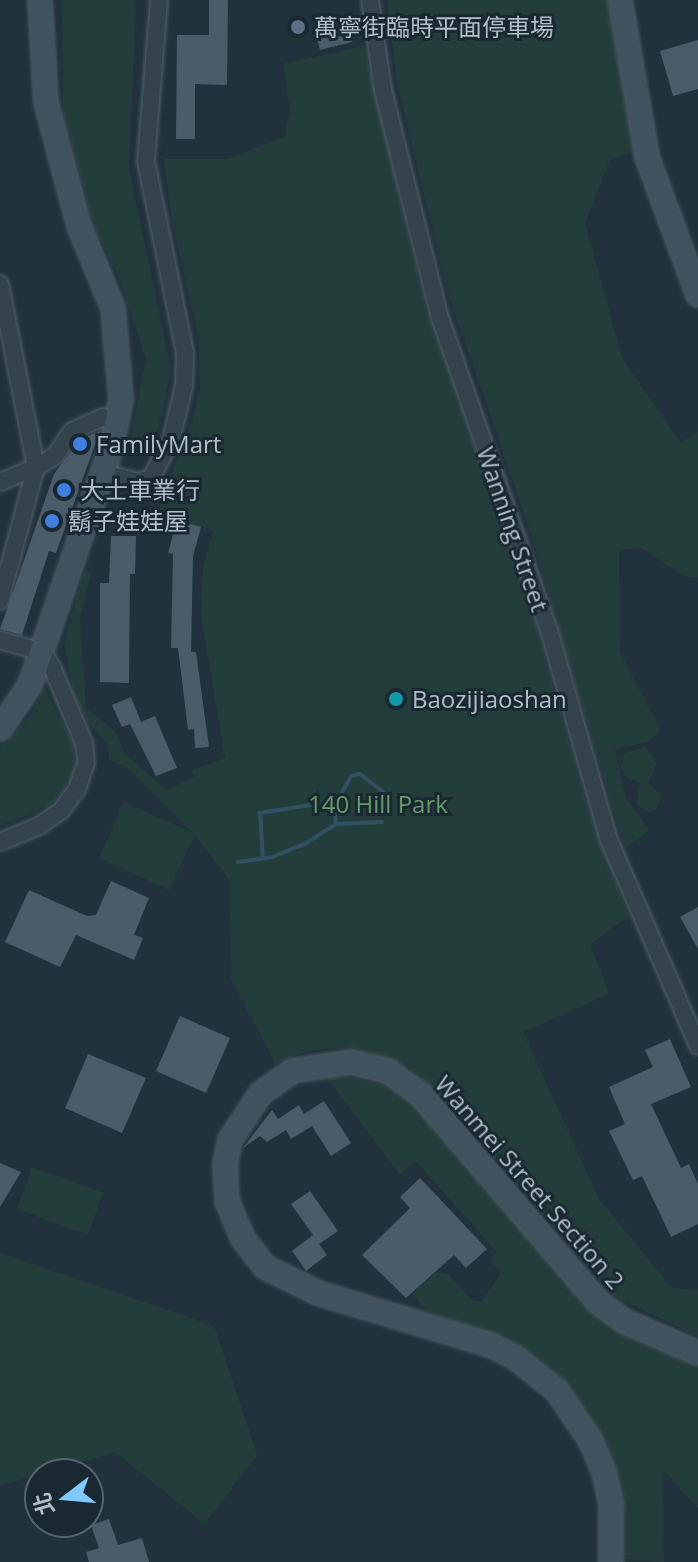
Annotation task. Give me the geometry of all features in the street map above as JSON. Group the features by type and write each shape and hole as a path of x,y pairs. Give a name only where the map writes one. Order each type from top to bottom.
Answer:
{"street":[{"path":"0,729 27,693 42,652 118,422 123,374 118,330 106,287 79,226 53,131 42,72 40,0"},
{"path":"103,473 139,482 151,478 171,440 184,386 185,353 146,161 159,0"},
{"name":"Wanning Street","path":"370,0 383,90 439,315 549,630 609,840 698,1046"},
{"path":"620,0 647,157 698,295"},
{"path":"0,284 36,467 0,601"},
{"path":"0,482 55,456 72,431 103,417 118,422"},
{"path":"0,640 42,652 84,743 83,777 70,800 52,818 0,842"},
{"name":"Wanmei Street Section 2","path":"611,1562 611,1504 604,1472 591,1441 557,1391 516,1358 490,1345 326,1295 265,1267 243,1239 227,1201 225,1164 230,1140 261,1093 293,1071 351,1062 388,1071 420,1094 598,1302 626,1322 698,1353"}],"green space":[{"path":"62,0 136,0 129,169 171,368 163,411 150,450 143,453 129,447 146,359 120,281 94,227 63,113"},
{"path":"387,0 607,0 633,152 610,159 585,223 622,358 681,443 698,431 698,578 683,576 641,548 619,550 620,652 660,730 650,741 615,750 625,797 649,830 625,849 528,525 447,290 397,83"},
{"name":"140 Hill Park","path":"364,46 426,310 530,606 587,806 629,917 590,944 609,994 523,1032 599,1199 672,1288 698,1290 698,1337 610,1294 436,1091 406,1065 349,1047 307,1051 275,1064 231,978 229,879 195,835 169,890 99,858 124,802 193,833 127,767 109,760 108,744 87,722 73,693 64,641 84,571 91,573 80,617 86,708 115,731 126,755 167,790 194,777 192,770 225,758 201,616 203,566 214,530 157,514 192,421 200,384 198,337 171,217 164,159 228,159 285,136 290,112 283,64"},
{"path":"44,688 73,742 74,769 64,791 48,806 0,826 0,748 30,716"},
{"path":"645,747 657,763 648,783 662,796 656,810 648,812 636,804 641,783 627,778 621,766 625,753"},
{"path":"350,1077 384,1085 414,1103 595,1315 698,1365 698,1508 663,1470 664,1562 625,1559 624,1503 617,1469 603,1435 564,1380 523,1346 427,1311 412,1294 436,1272 448,1274 472,1300 481,1302 501,1273 489,1259 497,1252 416,1161 400,1175 327,1078"},
{"path":"32,1167 103,1193 88,1235 17,1209"},
{"path":"0,1253 214,1326 257,1455 205,1524 115,1452 95,1458 24,1458 24,1479 0,1486"}],"building":[{"path":"209,0 228,0 227,85 195,84 195,139 176,139 177,35 209,35"},
{"path":"346,20 352,42 320,50 316,35 327,33 325,26"},
{"path":"698,40 698,89 673,96 660,51"},
{"path":"100,431 56,553 49,551 22,635 0,629 54,474 79,440"},
{"path":"177,520 201,527 193,556 191,652 196,652 209,747 195,748 194,729 188,730 178,648 171,648 173,554 168,553"},
{"path":"111,536 136,536 135,574 130,574 129,683 100,682 100,583 109,583"},
{"path":"131,697 141,722 155,716 177,768 156,776 130,724 122,727 112,705"},
{"path":"111,881 149,898 134,935 143,938 134,960 76,935 60,967 5,942 29,890 87,916 96,915"},
{"path":"698,907 698,949 680,917"},
{"path":"180,1016 230,1038 206,1093 156,1071"},
{"path":"670,1039 691,1087 651,1104 681,1168 689,1164 698,1184 698,1224 671,1237 642,1176 633,1180 609,1131 625,1124 609,1087 653,1067 645,1050"},
{"path":"88,1054 146,1078 122,1133 65,1108"},
{"path":"324,1101 351,1143 331,1156 312,1126 291,1139 286,1130 267,1142 260,1136 243,1148 272,1110 278,1119 299,1105 304,1114"},
{"path":"0,1163 21,1172 0,1207"},
{"path":"420,1178 487,1249 466,1268 454,1255 406,1298 362,1255 410,1208 400,1197"},
{"path":"310,1191 338,1231 319,1244 327,1255 306,1271 292,1251 313,1235 291,1204"},
{"path":"109,1519 118,1545 142,1538 149,1562 89,1562 86,1552 99,1548 96,1538 104,1538 104,1521"}],"waterway":[{"path":"322,806 339,798 351,776 360,774 391,798"},
{"path":"238,862 272,857 305,844 336,824 335,814 317,804 260,813 263,858"},
{"path":"337,824 382,822"}],"place":[{"name":"萬寧街臨時平面停車場","path":"298,27"},
{"name":"FamilyMart","path":"80,444"},
{"name":"大士車業行","path":"64,490"},
{"name":"鬍子娃娃屋","path":"52,521"},
{"name":"Baozijiaoshan","path":"396,699"}]}
